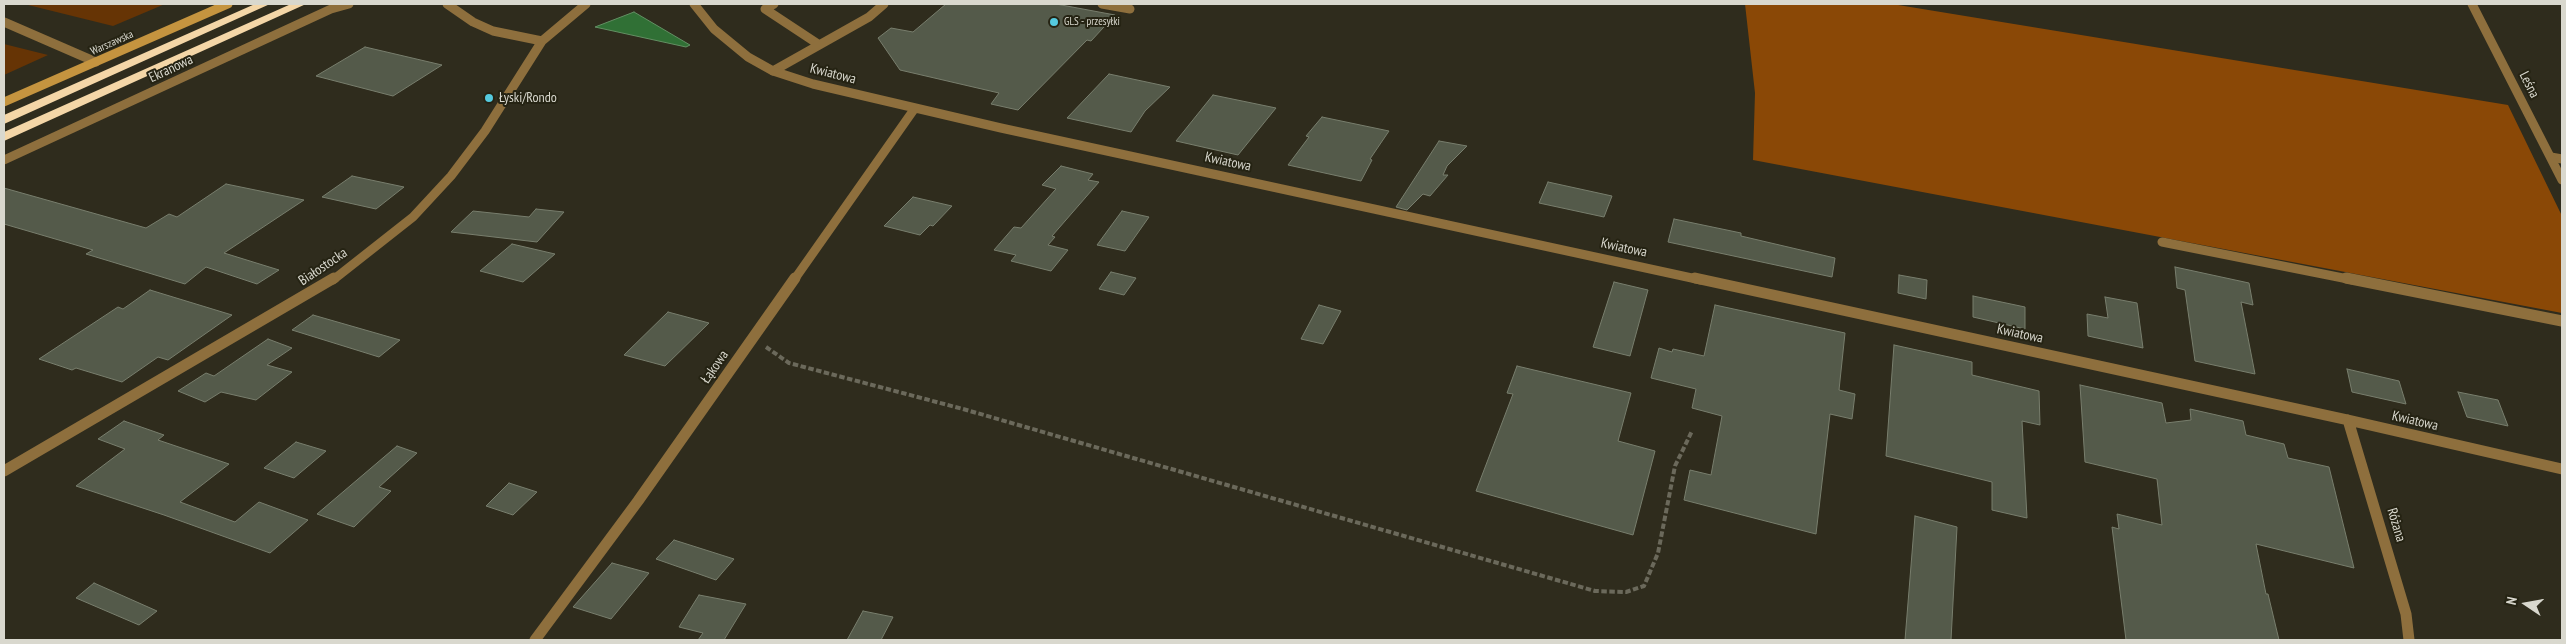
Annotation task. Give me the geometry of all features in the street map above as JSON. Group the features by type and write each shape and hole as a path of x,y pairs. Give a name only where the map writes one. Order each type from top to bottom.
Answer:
{"highway":[{"path":"4,120 264,4"},
{"path":"4,136 300,4"},
{"path":"279,13 305,4"}],"street":[{"name":"Warszawska","path":"4,102 228,4"},
{"name":"Ekranowa","path":"4,160 331,9 349,4"},
{"path":"447,4 473,22 493,31 542,41"},
{"name":"Białostocka","path":"4,471 323,286 373,250 412,216 451,176 485,131 542,41 586,4"},
{"name":"Kwiatowa","path":"694,4 700,8 714,29 748,57 773,71 813,84 915,108 2348,420 2562,469"},
{"path":"774,4 766,10 818,44"},
{"path":"773,71 869,16 884,4"},
{"path":"1102,4 1130,9"},
{"name":"Leśna","path":"2472,4 2562,180"},
{"path":"4,22 96,62"},
{"name":"Łąkowa","path":"535,640 638,500 915,108"},
{"path":"2551,158 2562,160"},
{"path":"2162,242 2562,321"},
{"name":"Różana","path":"2348,420 2406,614 2409,640"}],"path":[{"path":"758,330 766,347 789,362 963,409 1595,591 1626,592 1644,586 1658,553 1675,466 1692,431"}],"shaded area":[{"path":"24,4 165,4 113,26"},
{"path":"1745,4 1892,4 2508,105 2562,216 2562,313 1753,160 1755,93"},
{"path":"634,12 690,45 686,47 595,27"},
{"path":"4,44 48,55 4,75"}],"building":[{"path":"946,4 1056,4 1115,15 1091,41 1087,40 1018,110 991,104 999,93 900,70 878,38 891,28 913,32"},
{"path":"365,47 442,65 393,96 316,76"},
{"path":"1109,74 1170,87 1145,111 1131,132 1067,118"},
{"path":"1213,95 1276,108 1238,155 1176,141"},
{"path":"1322,117 1389,131 1370,159 1372,160 1361,181 1288,165 1309,137 1306,136"},
{"path":"1439,141 1467,146 1447,166 1443,175 1448,175 1430,196 1423,194 1407,210 1396,207"},
{"path":"1061,166 1093,174 1088,180 1099,182 1052,236 1055,237 1048,245 1068,250 1051,271 1011,261 1016,255 994,250 1014,227 1021,228 1056,189 1042,185"},
{"path":"352,176 404,187 376,209 322,197"},
{"path":"1548,182 1612,196 1604,217 1539,203"},
{"path":"226,184 304,200 224,253 279,270 257,284 206,267 185,284 86,254 93,250 4,224 4,188 146,228 169,214 177,217"},
{"path":"913,197 952,206 933,226 930,225 920,235 884,226"},
{"path":"536,209 564,212 537,242 451,232 473,211 529,217"},
{"path":"1122,211 1149,217 1125,251 1097,245"},
{"path":"1674,219 1741,233 1741,236 1835,258 1832,277 1668,242"},
{"path":"512,244 555,254 523,282 480,271"},
{"path":"2175,267 2249,283 2253,305 2241,302 2255,374 2195,361 2185,290 2177,288"},
{"path":"1111,272 1136,278 1124,295 1099,289"},
{"path":"1899,275 1927,280 1926,299 1898,293"},
{"path":"1614,282 1648,290 1630,356 1593,347"},
{"path":"150,290 232,315 168,360 158,357 122,382 76,368 72,370 39,359 118,307 123,309"},
{"path":"1973,296 2025,307 2025,329 1973,317"},
{"path":"2105,297 2137,303 2143,348 2088,336 2087,314 2108,318"},
{"path":"1319,305 1341,311 1323,344 1301,339"},
{"path":"1715,305 1845,333 1839,390 1855,394 1852,419 1830,414 1816,534 1684,500 1690,470 1711,475 1722,416 1692,408 1696,389 1651,378 1659,348 1672,352 1673,349 1704,356"},
{"path":"668,312 709,323 665,366 624,355"},
{"path":"313,315 400,340 379,357 292,330"},
{"path":"268,339 292,348 267,365 292,372 256,400 221,392 205,402 178,391 206,373 214,376"},
{"path":"1894,345 1972,362 1972,375 2039,391 2040,425 2022,421 2027,518 1992,510 1992,482 1886,456"},
{"path":"1517,366 1631,393 1618,441 1655,451 1633,535 1476,491 1513,394 1507,393"},
{"path":"2347,369 2399,381 2406,404 2352,392"},
{"path":"2080,385 2162,403 2166,423 2191,420 2190,409 2243,421 2246,435 2284,444 2288,458 2329,467 2354,568 2256,544 2266,594 2268,594 2279,640 2126,640 2112,527 2119,529 2117,514 2162,525 2157,479 2085,462"},
{"path":"2458,392 2498,400 2508,426 2467,417"},
{"path":"124,421 164,435 158,440 229,464 180,502 235,522 259,502 308,520 270,553 76,486 125,449 98,439"},
{"path":"296,442 326,451 294,478 264,468"},
{"path":"397,446 417,453 379,487 391,491 354,527 317,514"},
{"path":"509,483 537,492 513,515 486,506"},
{"path":"1915,516 1957,527 1951,640 1905,640"},
{"path":"674,540 734,559 716,580 656,559"},
{"path":"612,563 649,573 611,619 573,607"},
{"path":"94,583 157,611 139,625 76,598"},
{"path":"699,595 746,604 724,640 698,640 703,633 679,627"},
{"path":"863,611 893,617 881,640 847,640"}],"place":[{"name":"GLS - przesyłki","path":"1054,22"},
{"name":"Łyski/Rondo","path":"489,98"}]}
